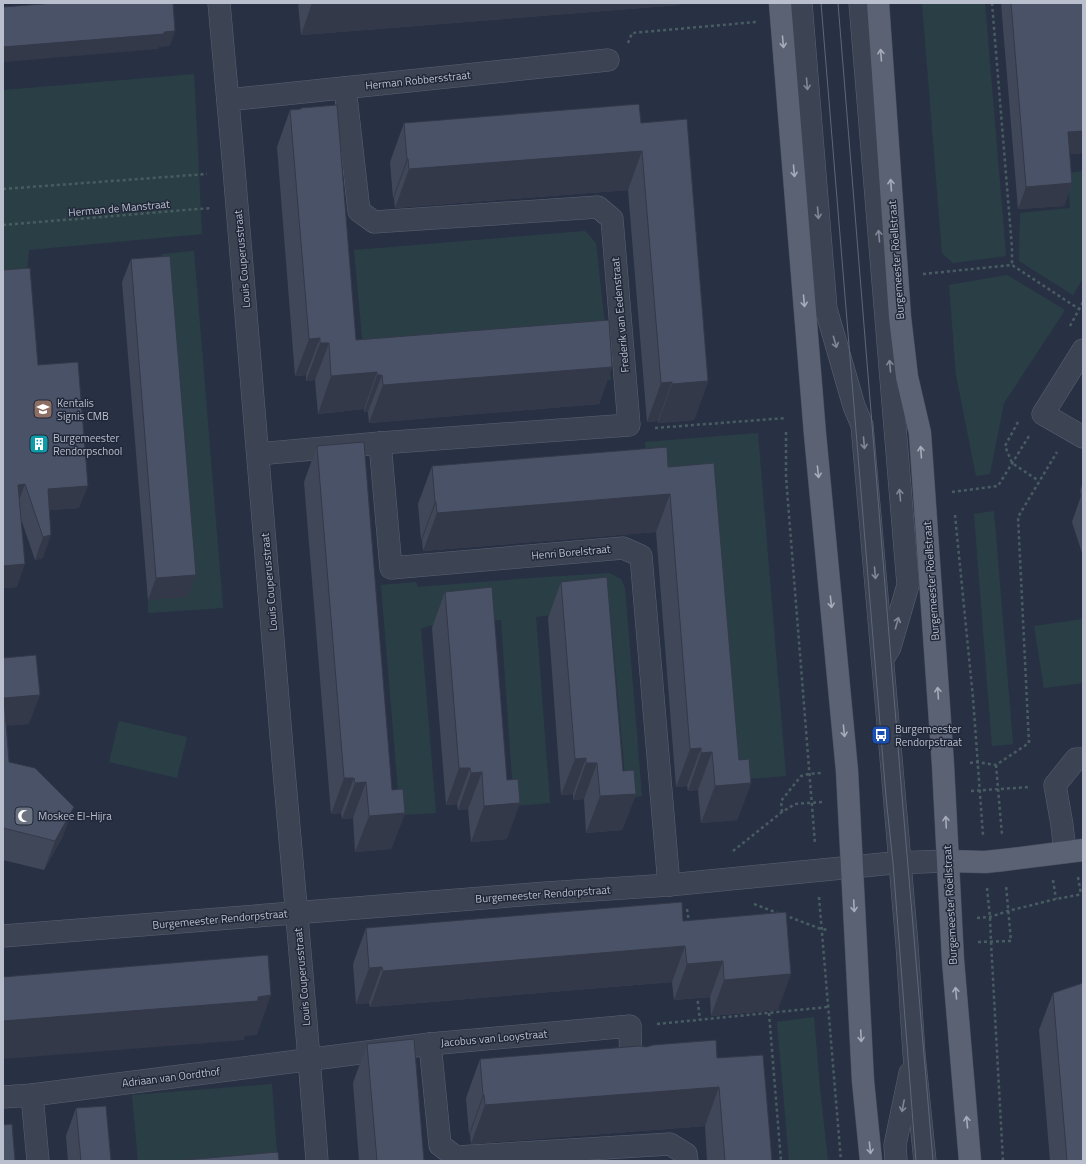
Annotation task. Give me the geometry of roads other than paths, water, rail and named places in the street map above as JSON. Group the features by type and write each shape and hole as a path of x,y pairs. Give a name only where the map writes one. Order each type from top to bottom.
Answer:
{"main road":[{"path":"780,3 814,434 847,771 863,1081 872,1161"},
{"name":"Burgemeester Röellstraat","path":"878,3 900,317 907,377 920,433 940,719 953,960 970,1161"},
{"name":"Burgemeester Rendorpstraat","path":"948,861 984,862 1074,851"}],"street":[{"name":"Louis Couperusstraat","path":"219,3 317,1161"},
{"path":"800,3 826,309 854,406 862,425 900,863 914,1054 925,1161"},
{"name":"Burgemeester Röellstraat","path":"860,3 908,585 890,647 883,659"},
{"name":"Herman Robbersstraat","path":"228,100 608,60"},
{"name":"Frederik van Eedenstraat","path":"345,88 359,211 374,222 598,207 612,219 629,425 380,443"},
{"path":"1077,433 1043,414 1083,350"},
{"path":"258,454 380,443"},
{"name":"Henri Borelstraat","path":"380,443 391,568 623,548 641,556 676,884"},
{"path":"1074,851 1062,825 1055,784 1076,759 1083,759"},
{"name":"Burgemeester Rendorpstraat","path":"3,936 676,884 900,863 948,861"},
{"name":"Jacobus van Looystraat","path":"309,1060 430,1044 630,1026 631,1074"},
{"path":"430,1044 440,1145 456,1158 670,1144 686,1154 687,1161"},
{"path":"896,1161 895,1146 914,1054"},
{"name":"Adriaan van Oordthof","path":"3,1097 32,1095 309,1060"},
{"path":"32,1095 38,1161"}],"tram line":[{"path":"821,3 886,797 893,863 916,1161"},
{"path":"838,3 933,1161"}],"place":[{"name":"Kentalis Signis CMB","path":"43,409"},
{"name":"Burgemeester Rendorpschool","path":"39,444"},
{"name":"Burgemeester Rendorpstraat","path":"881,735"},
{"name":"Moskee El-Hijra","path":"24,816"}]}
